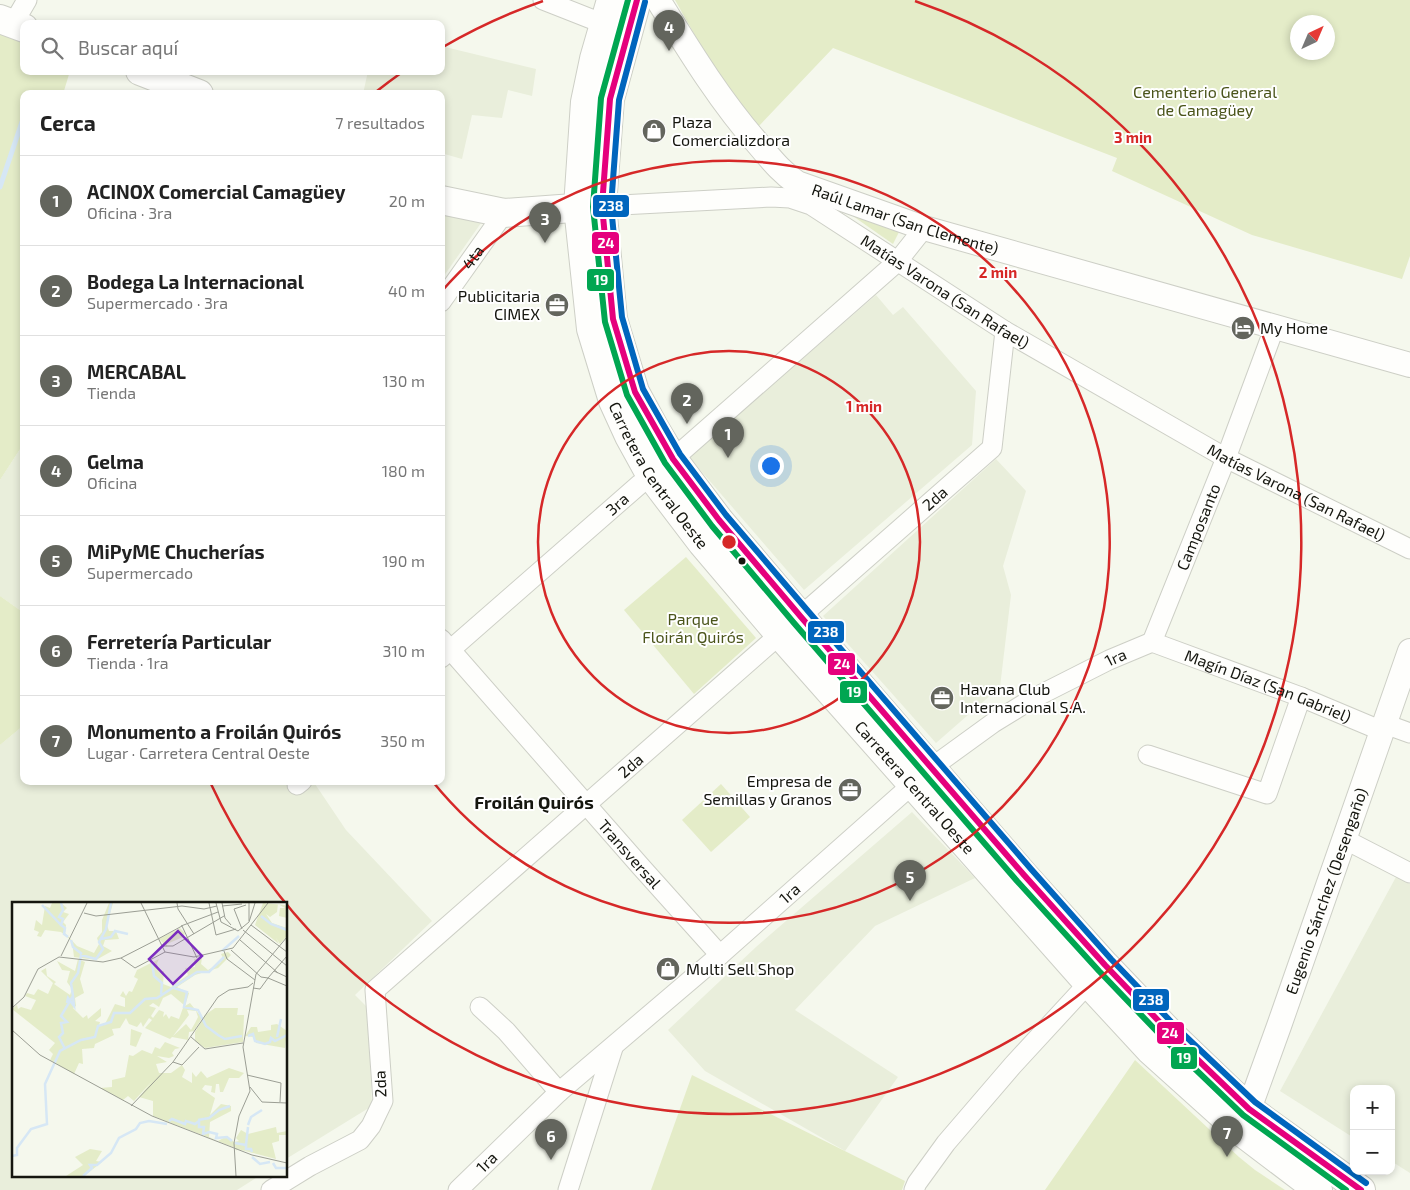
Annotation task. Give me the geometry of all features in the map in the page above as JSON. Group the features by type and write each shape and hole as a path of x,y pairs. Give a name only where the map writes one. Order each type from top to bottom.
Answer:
{"main road":[{"name":"Carretera Central Oeste","path":"637,0 610,99 590,206 612,319 635,392 673,459 719,520 801,617 922,776"},
{"name":"Carretera Central Oeste","path":"608,12 594,59 585,102 590,206 591,330 613,401 629,436 651,476 702,543 780,635 1024,875 1096,974 1173,1036 1244,1119 1318,1190"},
{"path":"150,75 189,90"},
{"name":"Matías Varona (San Rafael)","path":"445,201 504,213 590,206"},
{"name":"Carretera Central Oeste","path":"1244,1119 1361,1190"}],"street":[{"path":"12,24 27,0"},
{"path":"543,0 608,12"},
{"name":"Raúl Lamar (San Clemente)","path":"658,0 691,54 738,122 783,174 815,198 1410,365"},
{"path":"771,197 783,174"},
{"name":"Matías Varona (San Rafael)","path":"590,206 771,197 815,198 897,262 1005,331 1226,458 1410,549"},
{"name":"4ta","path":"445,296 504,213"},
{"name":"3ra","path":"445,648 673,459 897,262 924,228"},
{"name":"Camposanto","path":"1152,642 1226,458 1275,326"},
{"name":"2da","path":"271,1190 310,1166 360,1140 371,1126 383,1101 375,990 992,448 1005,331"},
{"name":"Magín Díaz (San Gabriel)","path":"1152,642 1383,727 1410,733"},
{"name":"1ra","path":"458,1190 559,1092 720,955 922,776 993,723 1032,699 1109,660 1152,642"},
{"name":"Transversal","path":"445,650 587,804 720,955"},
{"name":"Eugenio Sánchez (Desengaño)","path":"1244,1119 1279,1026 1410,651"},
{"path":"1148,755 1267,794 1301,698"},
{"path":"1344,839 1410,873"},
{"path":"914,1190 946,1143 1096,974"},
{"path":"480,1007 506,1031 559,1092"},
{"path":"568,1190 613,1048"}],"shaded area":[{"path":"445,47 536,69 532,96 508,90 502,118 472,115 462,159 445,154 445,90 364,90 367,75 445,75"},
{"path":"445,212 481,223 445,274"},
{"path":"876,295 893,315 903,307 976,391 972,445 804,590 689,457"},
{"path":"20,449 20,610 0,596 0,480"},
{"path":"996,459 1026,491 1003,566 1011,595 1000,687 936,743 823,616"},
{"path":"20,728 20,785 316,785 346,830 432,921 355,995 368,1008 372,1106 288,1158 288,902 12,902 12,1178 256,1178 237,1190 0,1190 0,745"},
{"path":"912,812 975,878 875,926 795,1010 898,1077 845,1151 705,1071 668,1030 756,947"},
{"path":"1396,877 1410,884 1410,1173 1395,1164 1395,1085 1350,1085 1350,1135 1280,1091"}],"green space":[{"name":"Cementerio General de Camagüey","path":"675,0 1410,0 1410,256 1402,279 1252,235 1112,171 1117,158 833,48 757,128 705,53"},
{"path":"0,28 20,35 20,75 69,75 64,90 20,90 20,449 0,480"},
{"path":"837,205 901,228 893,244"},
{"name":"Parque Floirán Quirós","path":"686,557 756,638 694,694 624,610"},
{"path":"0,596 20,610 20,728 0,745"},
{"path":"721,784 750,817 711,852 682,820"},
{"path":"1135,1060 1239,1157 1285,1190 1045,1190"},
{"path":"692,1075 905,1181 902,1190 651,1190"}],"waterway":[{"path":"0,187 20,128"}],"transit line":[{"name":"19","path":"628,0 601,98 593,207 605,322 627,395 665,463 712,526 794,623 1017,881 1099,971 1167,1042 1243,1115 1346,1190"},
{"name":"24","path":"637,0 610,99 602,206 613,319 635,392 673,459 719,520 801,617 1024,875 1105,965 1173,1036 1249,1109 1361,1190"},
{"name":"238","path":"645,2 619,100 611,206 622,317 643,389 680,454 726,515 1111,959 1179,1030 1255,1102 1366,1183"}],"place":[{"name":"Gelma","path":"669,51"},
{"name":"Plaza Comercializdora","path":"654,131"},
{"name":"MERCABAL","path":"545,243"},
{"name":"Publicitaria CIMEX","path":"557,305"},
{"name":"My Home","path":"1243,328"},
{"name":"Bodega La Internacional","path":"687,424"},
{"name":"ACINOX Comercial Camagüey","path":"728,458"},
{"name":"Havana Club Internacional S.A.","path":"942,698"},
{"name":"Empresa de Semillas y Granos","path":"850,790"},
{"name":"MiPyME Chucherías","path":"910,901"},
{"name":"Multi Sell Shop","path":"668,969"},
{"name":"Monumento a Froilán Quirós","path":"1227,1157"},
{"name":"Ferretería Particular","path":"551,1160"}],"district":[{"name":"Froilán Quirós","path":"534,803"}]}
